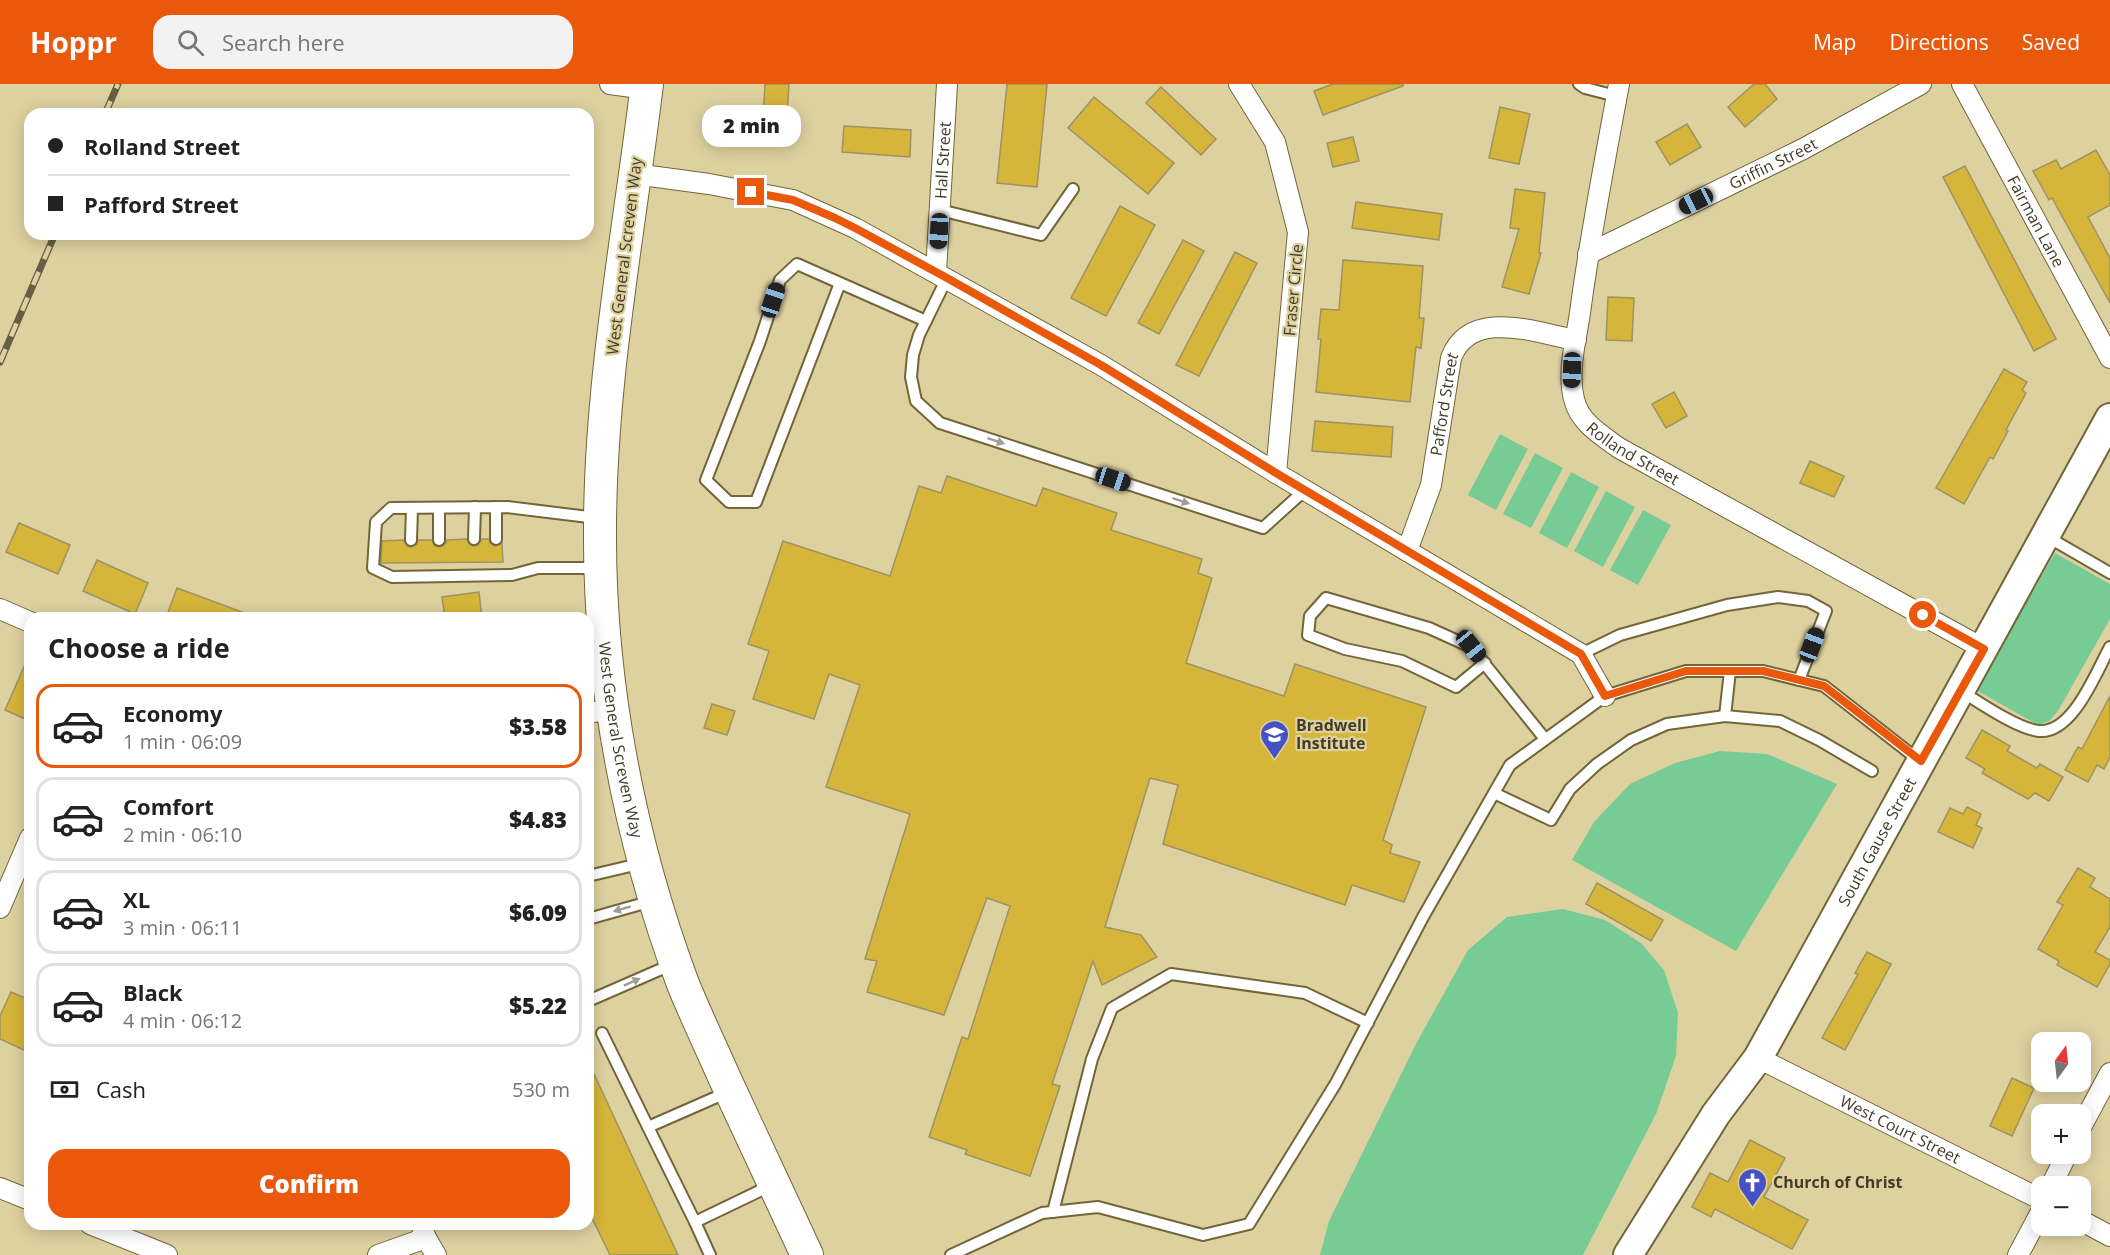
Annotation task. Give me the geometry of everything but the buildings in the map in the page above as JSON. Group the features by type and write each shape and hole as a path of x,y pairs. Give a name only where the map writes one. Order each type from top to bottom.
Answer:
{"main road":[{"name":"West General Screven Way","path":"647,87 602,441 600,519 606,644 601,711 623,771 644,862 676,963 699,1022 807,1255"}],"street":[{"path":"610,84 647,87"},
{"name":"Hall Street","path":"941,275 940,210 947,84"},
{"name":"Griffin Street","path":"1588,254 1803,149 1921,84"},
{"name":"Fairman Lane","path":"1962,84 2110,358"},
{"name":"Fraser Circle","path":"1245,86 1275,142 1299,232 1276,473"},
{"name":"Rolland Street","path":"1618,90 1588,254 1576,340 1572,378 1574,400 1579,414 1603,437 1619,448 1984,649"},
{"path":"635,174 709,184 793,200 855,228 1101,365 1276,473 1581,654 1605,696"},
{"name":"Pafford Street","path":"1407,551 1431,485 1451,358 1455,346 1472,332 1486,327 1510,328 1576,340"},
{"name":"South Gause Street","path":"1628,1255 1716,1114 1758,1058 2110,418"},
{"path":"0,609 24,619"},
{"path":"0,908 24,852"},
{"name":"West Court Street","path":"1758,1058 2031,1194"},
{"path":"2091,1108 2110,1073"},
{"path":"0,1188 24,1198"},
{"path":"2091,1226 2110,1236"},
{"path":"105,1230 167,1255"},
{"path":"378,1255 423,1231 436,1255"},
{"path":"2018,1255 2031,1231"}],"lane":[{"path":"1579,84 1585,88 1618,90"},
{"path":"940,210 1041,235 1073,189"},
{"path":"840,283 756,502 729,502 706,480 760,341 780,280 797,264 840,283 926,321"},
{"path":"941,275 919,335 911,377 916,401 940,423 1263,528 1305,490"},
{"path":"474,539 475,507"},
{"path":"600,519 496,507 391,508 376,522 373,568 392,577 495,576 512,575 538,568 601,568"},
{"path":"496,507 496,539"},
{"path":"411,540 412,508"},
{"path":"439,508 439,540"},
{"path":"2046,536 2110,573"},
{"path":"495,562 495,576"},
{"path":"440,563 440,576"},
{"path":"474,563 474,576"},
{"path":"410,564 410,577"},
{"path":"1581,654 1620,635 1727,605 1778,597 1808,601 1826,611 1799,680"},
{"path":"1485,663 1456,687 1402,661 1345,649 1308,635 1310,616 1326,598 1430,628 1471,646 1485,663 1545,739"},
{"path":"1960,691 2020,725 2039,731 2055,729 2072,715 2110,647"},
{"path":"951,1255 1042,1213 1098,1207 1203,1235 1250,1224 1336,1083 1423,917 1510,765 1605,696 1686,671 1763,671 1824,686 1921,761"},
{"path":"1725,716 1730,671"},
{"path":"1494,793 1551,820 1570,789 1597,764 1631,740 1667,724 1725,716 1780,721 1819,740 1872,771"},
{"path":"594,874 644,862"},
{"path":"594,917 655,900"},
{"path":"594,998 676,963"},
{"path":"1053,1212 1092,1059 1112,1008 1171,974 1305,993 1368,1023"},
{"path":"602,1033 710,1255"},
{"path":"648,1126 731,1091"},
{"path":"695,1222 774,1184"}],"green space":[{"path":"1500,434 1528,449 1496,510 1468,495"},
{"path":"1535,453 1563,468 1531,528 1503,514"},
{"path":"1571,472 1599,487 1567,548 1539,533"},
{"path":"1606,491 1635,507 1603,567 1574,551"},
{"path":"1643,510 1671,525 1638,585 1610,570"},
{"path":"2055,553 2110,584 2110,619 2058,711 2049,721 2038,725 1976,690"},
{"path":"1720,751 1767,754 1837,784 1736,951 1572,860 1594,822 1630,784 1675,763"},
{"path":"1563,909 1605,920 1641,943 1664,970 1678,1013 1676,1056 1656,1114 1583,1255 1320,1255 1329,1221 1417,1042 1468,950 1507,917"}],"railway":[{"path":"108,108 118,84"},
{"path":"0,362 52,240"}],"place":[{"name":"Bradwell Institute","path":"1275,760"},
{"name":"Church of Christ","path":"1752,1208"}],"route":[{"path":"751,192 793,200 855,228 1101,365 1276,473 1581,654 1605,696 1686,671 1763,671 1824,686 1921,761 1984,649 1923,615"}]}
